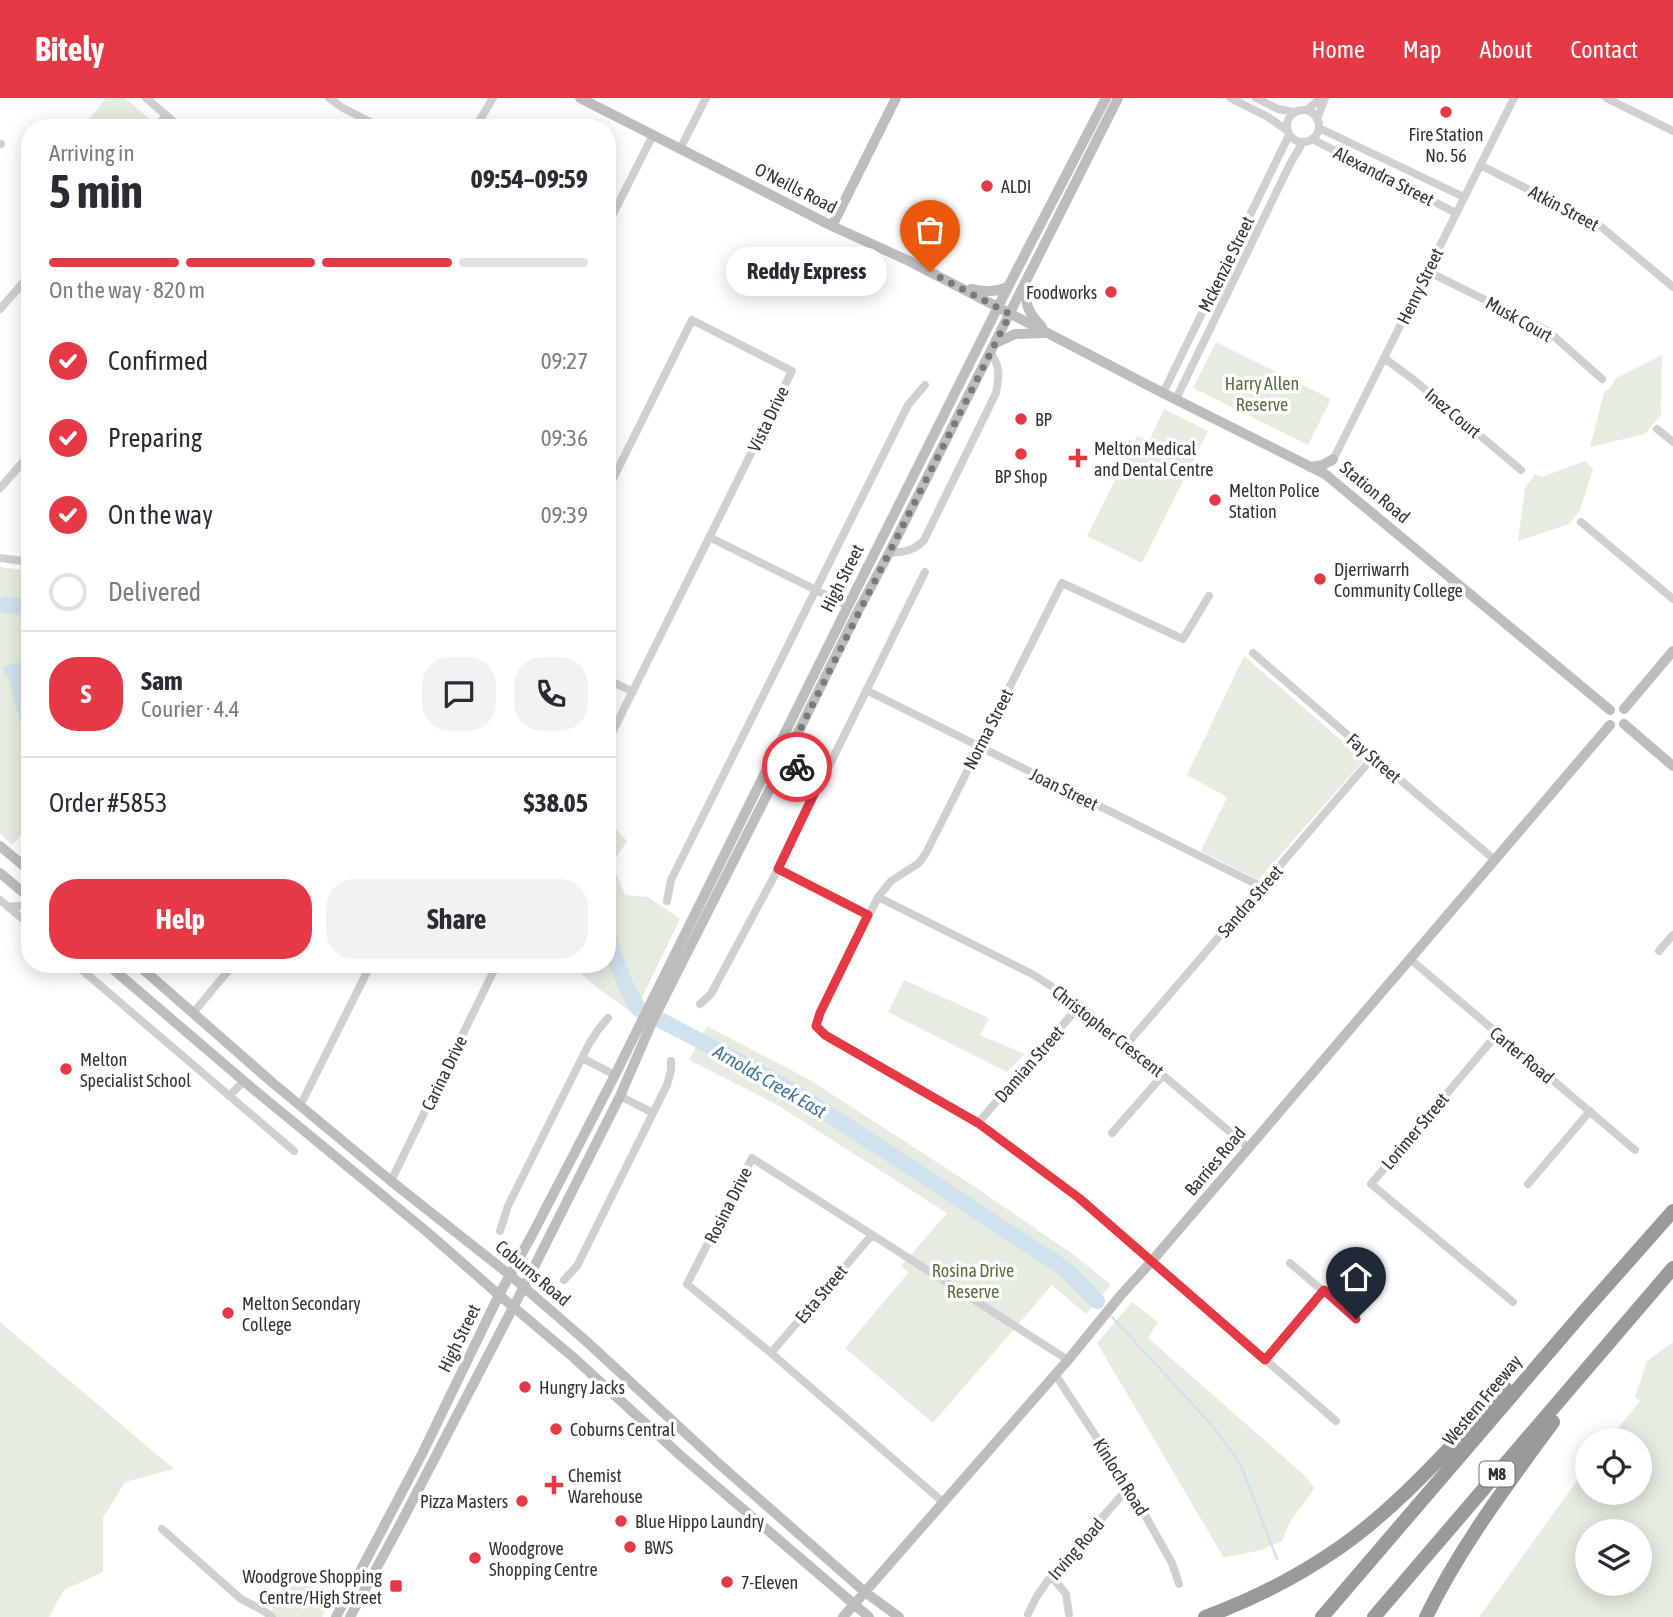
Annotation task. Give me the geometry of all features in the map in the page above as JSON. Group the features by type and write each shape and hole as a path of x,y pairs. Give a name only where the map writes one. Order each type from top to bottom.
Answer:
{"highway":[{"name":"Western Freeway","path":"1322,1617 1673,1211"},
{"name":"M8","path":"1374,1617 1673,1268"},
{"path":"1426,1617 1480,1522 1620,1331"},
{"path":"1205,1617 1273,1587 1340,1547 1425,1473 1510,1384 1552,1348"}],"street":[{"path":"146,98 171,119"},
{"path":"329,98 364,119"},
{"path":"480,119 493,98"},
{"name":"O'Neills Road","path":"580,98 1010,314"},
{"path":"680,149 706,98"},
{"path":"832,226 896,98"},
{"name":"High Street","path":"336,1617 422,1454 499,1296 655,1006 779,759 1008,287 1106,98"},
{"name":"High Street","path":"852,610 890,554 1118,98"},
{"path":"1230,98 1269,117 1295,140 1303,142 1312,139 1319,128 1317,119 1307,110"},
{"path":"1256,98 1278,109 1296,112 1307,110 1323,98"},
{"path":"1317,119 1323,98"},
{"name":"Henry Street","path":"1325,474 1514,98"},
{"path":"1606,98 1673,131"},
{"path":"1289,133 1288,120 1296,112"},
{"path":"163,119 166,115"},
{"name":"Alexandra Street","path":"1319,128 1464,197"},
{"name":"Mckenzie Street","path":"1163,393 1289,133"},
{"path":"616,208 653,135"},
{"name":"Alexandra Street","path":"1312,139 1456,213"},
{"name":"Mckenzie Street","path":"1176,399 1303,142"},
{"name":"Atkin Street","path":"1480,165 1599,225 1673,287"},
{"name":"Musk Court","path":"1427,271 1548,331 1602,379"},
{"path":"1028,276 1025,296 1027,306 1047,333"},
{"path":"0,309 21,285"},
{"path":"955,285 983,292 1008,287"},
{"name":"Station Road","path":"1010,314 1325,474 1610,710"},
{"name":"Vista Drive","path":"616,473 692,320 792,371 616,727"},
{"path":"993,348 1004,338 1020,333 1047,333"},
{"name":"High Street","path":"890,554 906,552 918,547 924,540 996,393 999,375 993,348"},
{"name":"Inez Court","path":"1384,358 1521,470"},
{"name":"High Street","path":"667,901 671,880 814,589 908,405 925,385"},
{"path":"1657,429 1673,442"},
{"path":"1310,467 1323,465 1333,459"},
{"path":"0,488 21,464"},
{"path":"1581,522 1673,599"},
{"path":"709,537 852,610"},
{"path":"0,558 21,561"},
{"path":"700,1004 711,994 778,869 925,572"},
{"name":"Norma Street","path":"978,1123 825,1035 816,1026 820,1013 878,897 891,881 919,863 926,853 1062,583 1183,639 1209,596"},
{"path":"1624,709 1673,651"},
{"name":"Fay Street","path":"1253,653 1495,860"},
{"path":"616,684 633,692"},
{"name":"Joan Street","path":"866,690 1262,887"},
{"path":"1624,709 1616,707 1607,715 1610,725 1617,727 1625,724"},
{"path":"1624,709 1627,716 1625,724"},
{"path":"1625,724 1673,766"},
{"name":"Barries Road","path":"843,1617 1068,1360 1610,725"},
{"name":"Sandra Street","path":"1127,1044 1373,757"},
{"path":"779,759 821,779"},
{"path":"0,846 21,864"},
{"path":"778,869 868,915"},
{"path":"0,873 21,890"},
{"name":"Christopher Crescent","path":"878,897 1034,975 1080,1005 1249,1147"},
{"path":"0,900 21,918"},
{"path":"8,907 21,906"},
{"path":"1659,951 1673,935"},
{"name":"Carter Road","path":"1410,959 1635,1150"},
{"path":"86,973 294,1151"},
{"path":"117,973 426,1231 591,1373 681,1456 869,1617"},
{"name":"Coburns Road","path":"147,973 391,1181 510,1275 865,1592 899,1617"},
{"path":"180,1027 226,973"},
{"path":"300,1105 366,973"},
{"name":"Carina Drive","path":"391,1181 493,973"},
{"name":"Damian Street","path":"978,1123 1080,1005"},
{"path":"500,1231 508,1206 582,1058 608,1018"},
{"name":"High Street","path":"350,1617 523,1288 620,1096 648,1019"},
{"name":"Lorimer Street","path":"1497,1034 1371,1184 1513,1302"},
{"path":"582,1058 627,1081"},
{"path":"565,1280 578,1266 670,1077 671,1061"},
{"path":"1112,1133 1163,1075"},
{"path":"229,1096 244,1081"},
{"path":"608,1090 653,1112"},
{"path":"1528,1184 1590,1111"},
{"path":"978,1123 1079,1198 1336,1421"},
{"name":"Rosina Drive","path":"944,1503 687,1284 752,1158 1068,1360"},
{"name":"Esta Street","path":"771,1353 872,1235"},
{"path":"1290,1263 1356,1319"},
{"path":"1265,1360 1324,1290"},
{"name":"Kinloch Road","path":"1055,1374 1129,1487 1172,1563 1179,1584"},
{"path":"723,1492 738,1480"},
{"name":"Irving Road","path":"1028,1614 1051,1576 1129,1487"},
{"path":"162,1529 241,1599 272,1617"},
{"path":"1051,1576 1066,1594 1069,1614"}],"green space":[{"path":"106,98 125,98 150,119 89,119"},
{"name":"Harry Allen Reserve","path":"1216,342 1331,399 1308,445 1193,388"},
{"path":"1662,355 1661,415 1645,434 1590,447 1604,392 1616,378"},
{"path":"1164,409 1208,431 1142,563 1087,536 1137,436 1149,441"},
{"path":"1585,461 1593,469 1580,510 1569,524 1518,541 1525,488 1535,474 1542,477"},
{"path":"0,567 21,570 21,835 12,845 0,834"},
{"path":"1244,656 1364,760 1258,880 1201,851 1227,797 1187,775"},
{"path":"616,829 627,841 616,857"},
{"path":"616,873 625,895 648,897 680,919 634,1014 580,973 616,973"},
{"path":"904,980 989,1018 980,1035 1025,1054 1007,1072 888,1012"},
{"name":"Rosina Drive Reserve","path":"707,1026 810,1080 972,1185 1077,1257 1111,1285 1086,1314 1052,1285 933,1423 845,1348 909,1272 901,1266 947,1213 774,1103 689,1060"},
{"path":"1132,1302 1158,1322 1148,1338 1303,1474 1315,1488 1291,1520 1282,1541 1261,1550 1224,1558 1097,1343"},
{"path":"0,1322 174,1469 125,1482 103,1518 103,1572 64,1590 49,1617 0,1617"},
{"path":"1673,1342 1673,1617 1479,1617 1575,1484 1575,1505 1652,1505 1652,1428 1618,1428 1640,1401 1635,1397 1647,1361"},
{"path":"292,1569 329,1604 322,1617 268,1617"}],"water":[{"path":"21,662 21,723 7,674 4,675 2,667"}],"waterway":[{"name":"Arnolds Creek East","path":"0,605 21,607"},
{"name":"Arnolds Creek East","path":"616,962 639,1009 801,1096 968,1205"},
{"name":"Arnolds Creek East","path":"975,1210 1064,1268 1097,1301"},
{"name":"Arnolds Creek East","path":"1097,1301 1102,1306"},
{"name":"Arnolds Creek East","path":"1112,1317 1211,1424 1240,1463 1277,1559"}],"way so far":[{"path":"797,767 785,760 1010,314 930,272"}],"place":[{"name":"Fire Station No. 56","path":"1446,112"},
{"name":"ALDI","path":"987,186"},
{"name":"Reddy Express","path":"930,272"},
{"name":"Foodworks","path":"1111,292"},
{"name":"BP","path":"1021,419"},
{"name":"BP Shop","path":"1021,454"},
{"name":"Melton Medical and Dental Centre","path":"1078,458"},
{"name":"Melton Police Station","path":"1215,500"},
{"name":"Djerriwarrh Community College","path":"1320,579"},
{"name":"Melton Specialist School","path":"66,1069"},
{"name":"Melton Secondary College","path":"228,1313"},
{"name":"Hungry Jacks","path":"525,1387"},
{"name":"Coburns Central","path":"556,1429"},
{"name":"Chemist Warehouse","path":"554,1485"},
{"name":"Pizza Masters","path":"522,1501"},
{"name":"Blue Hippo Laundry","path":"621,1521"},
{"name":"BWS","path":"630,1547"},
{"name":"Woodgrove Shopping Centre","path":"475,1558"},
{"name":"7-Eleven","path":"727,1582"},
{"name":"Woodgrove Shopping Centre/High Street","path":"396,1586"}],"route":[{"path":"797,767 821,779 778,869 868,915 820,1013 816,1026 825,1035 978,1123 1079,1198 1265,1360 1324,1290 1356,1319"}]}
